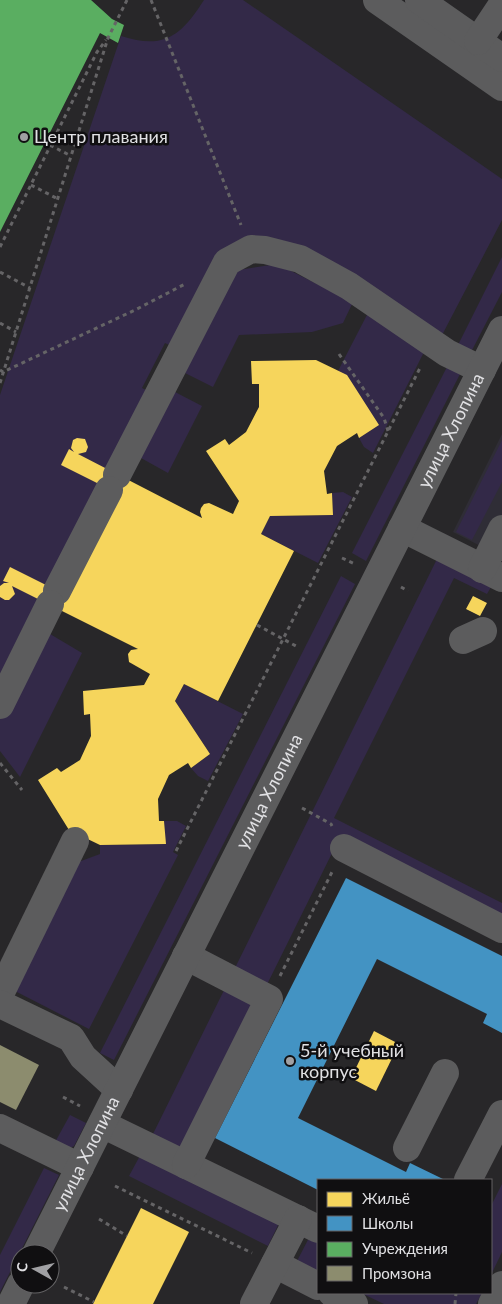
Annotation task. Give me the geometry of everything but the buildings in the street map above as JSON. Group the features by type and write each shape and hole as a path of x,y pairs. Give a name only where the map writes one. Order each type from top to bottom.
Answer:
{"street":[{"path":"377,0 502,87"},
{"path":"419,0 502,58"},
{"path":"478,41 502,5"},
{"path":"0,705 113,482 228,262 250,249 265,250 300,259 349,286 446,353 482,370"},
{"name":"улица Хлопина","path":"41,1244 80,1167 94,1116 119,1090 502,330"},
{"path":"402,528 492,573 502,528"},
{"path":"0,994 75,841"},
{"path":"344,848 502,929"},
{"path":"186,956 269,999 186,1165"},
{"path":"0,1004 71,1038 83,1057 119,1090"},
{"path":"407,1148 445,1073"},
{"path":"469,1179 502,1114"},
{"path":"94,1116 186,1165 308,1224 275,1264 254,1304"},
{"path":"0,1128 80,1167"},
{"path":"275,1264 317,1285"},
{"path":"492,1304 502,1285"},
{"path":"334,1294 354,1304"}],"path":[{"path":"0,383 2,371 16,332 108,38 127,0"},
{"path":"151,0 250,249"},
{"path":"0,247 97,52 108,38"},
{"path":"50,146 71,156"},
{"path":"31,185 58,198"},
{"path":"0,272 30,288"},
{"path":"2,371 135,310 185,284"},
{"path":"0,324 16,332"},
{"path":"176,851 432,342"},
{"path":"339,354 384,418 388,432"},
{"path":"342,558 360,566"},
{"path":"257,625 296,646"},
{"path":"0,762 22,790"},
{"path":"269,999 344,848 331,824 302,808"},
{"path":"63,1097 94,1116"},
{"path":"115,1186 275,1264"},
{"path":"99,1219 127,1236"},
{"path":"64,1287 94,1302"}],"shaded area":[{"path":"204,0 243,0 502,179 502,220 440,339 246,245 174,347 165,343 142,388 150,392 0,690 0,395 121,36 149,41 170,37 187,23"},
{"path":"502,257 502,292 470,354 457,347"},
{"path":"277,264 353,302 343,323 312,332 239,335 213,387 185,373 238,270"},
{"path":"369,311 425,350 373,453 364,447 359,438 338,371"},
{"path":"449,363 462,370 366,561 352,553"},
{"path":"175,392 202,406 168,473 141,458"},
{"path":"502,434 502,557 453,532"},
{"path":"502,440 502,482 472,540 456,532"},
{"path":"343,492 352,497 318,563 261,534 270,516 333,515 332,493"},
{"path":"437,559 491,587 487,594 454,578 334,818 502,903 502,920 339,839 183,1154 151,1138"},
{"path":"341,576 355,584 114,1060 100,1053"},
{"path":"45,631 82,653 20,777 0,751 0,719"},
{"path":"184,684 243,714 208,781 198,776 191,768 210,754 175,701"},
{"path":"164,821 177,821 186,826 173,852 178,855 89,1029 13,990 73,864 100,854 100,845 165,844"},
{"path":"70,1115 86,1123 74,1146 70,1148 54,1144"},
{"path":"142,1152 280,1221 268,1246 129,1176"},
{"path":"44,1168 59,1175 24,1244 10,1244 10,1272 0,1292 0,1255"},
{"path":"502,1184 502,1252 492,1273 492,1204"},
{"path":"310,1236 317,1240 317,1271 297,1261"},
{"path":"363,1294 481,1294 476,1304 384,1304"}],"place":[{"name":"Центр плавания","path":"24,137"},
{"name":"5-й учебный корпус","path":"290,1061"}]}
